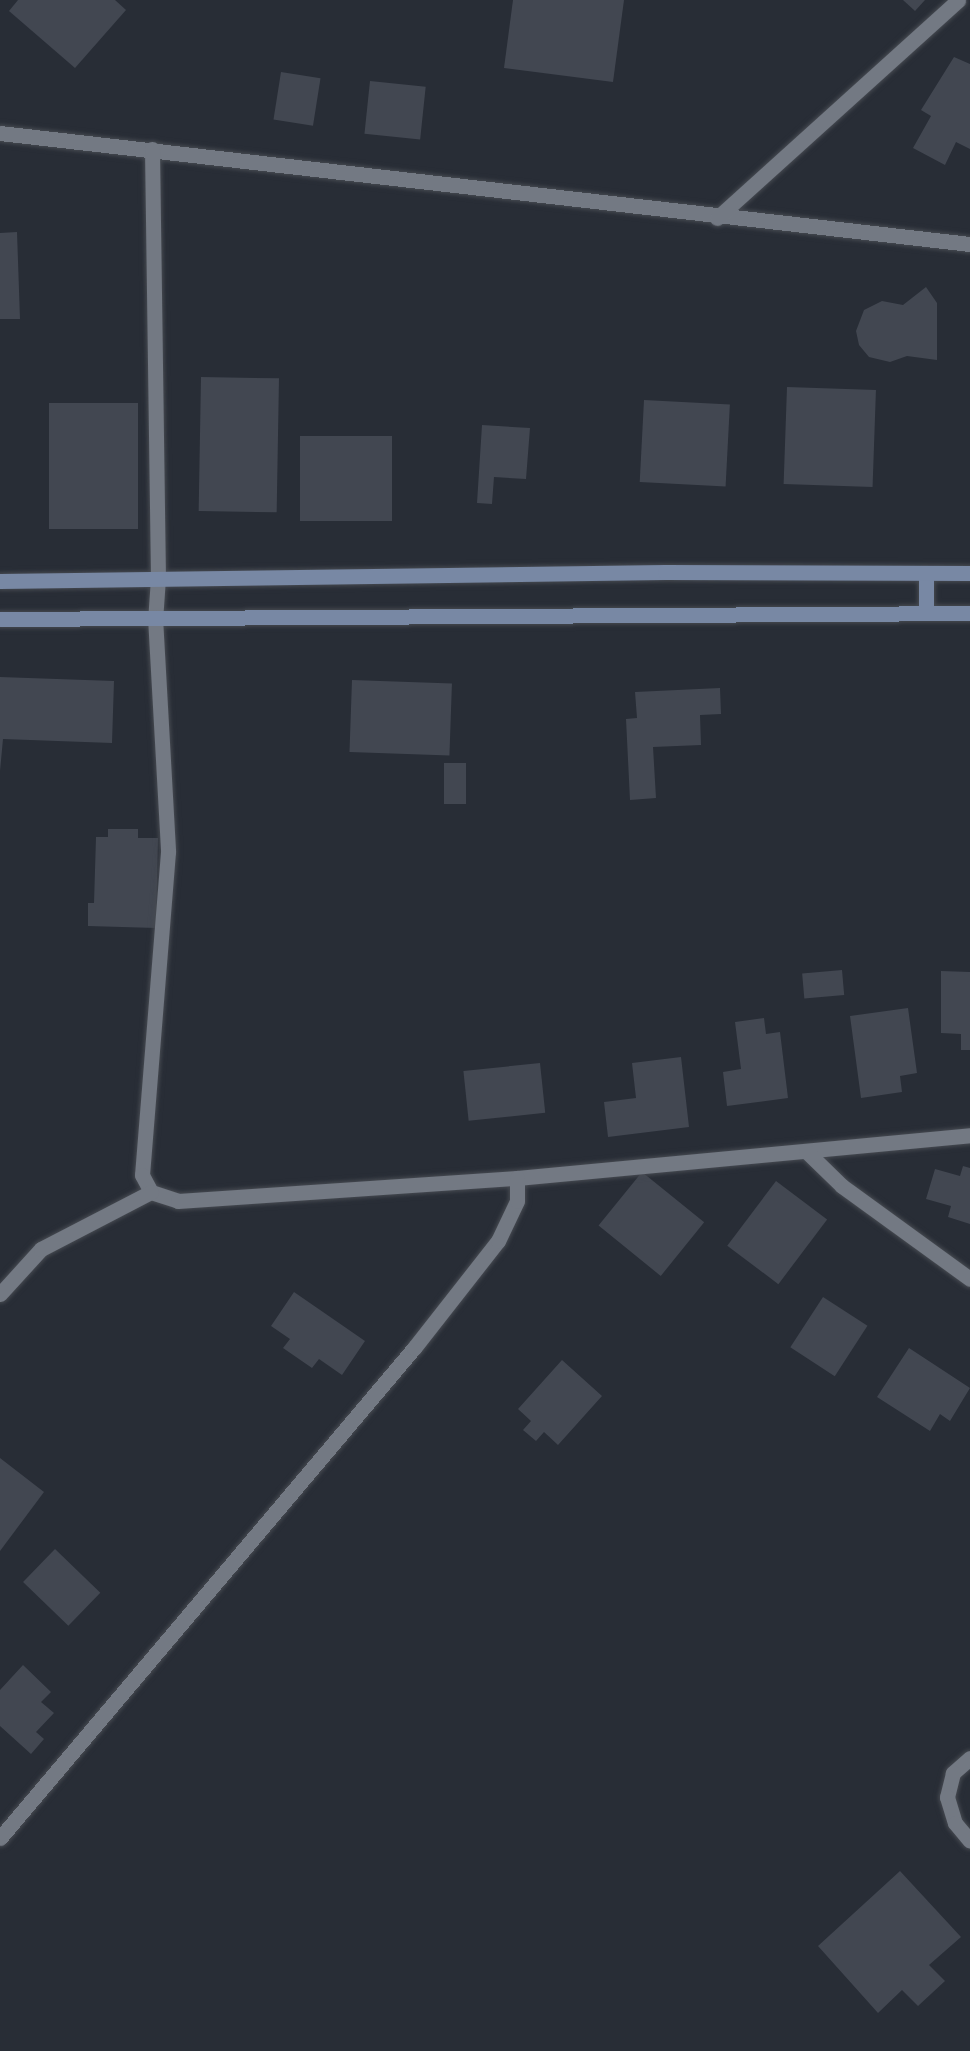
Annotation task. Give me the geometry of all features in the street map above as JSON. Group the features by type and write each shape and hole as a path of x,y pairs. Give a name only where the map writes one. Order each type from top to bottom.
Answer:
{"main road":[{"path":"926,573 926,613"},
{"path":"0,581 970,573"},
{"path":"0,619 970,613"}],"street":[{"path":"717,218 958,0"},
{"path":"0,133 152,148 717,218 970,244"},
{"path":"152,148 158,578 155,617 168,852 142,1174 151,1192 178,1201 517,1178 970,1135"},
{"path":"806,1151 842,1186 970,1280"},
{"path":"0,1838 414,1348 498,1240 517,1201 517,1178"},
{"path":"0,1294 41,1249 151,1192"},
{"path":"970,1758 953,1773 947,1797 955,1823 970,1841"}],"building":[{"path":"18,0 115,0 126,10 75,68 9,11"},
{"path":"513,0 624,0 613,82 504,68"},
{"path":"903,0 925,0 915,11"},
{"path":"954,57 970,64 970,149 956,142 945,165 913,148 931,116 921,110"},
{"path":"281,72 321,78 313,126 273,119"},
{"path":"370,81 426,87 420,140 364,134"},
{"path":"17,232 20,319 0,319 0,233"},
{"path":"926,287 937,303 937,360 907,356 890,362 869,357 859,345 856,331 864,310 882,301 903,305"},
{"path":"201,377 279,378 277,512 199,511"},
{"path":"787,387 876,390 873,487 784,484"},
{"path":"644,400 730,405 726,486 640,482"},
{"path":"49,403 138,403 138,529 49,529"},
{"path":"482,425 530,428 526,479 494,477 492,504 477,503"},
{"path":"300,436 392,436 392,521 300,521"},
{"path":"0,677 114,681 112,743 3,739 0,771"},
{"path":"352,680 452,683 449,755 349,752"},
{"path":"720,688 721,714 700,715 701,745 653,747 656,798 630,800 626,719 637,718 635,692"},
{"path":"444,763 466,763 466,804 444,804"},
{"path":"108,829 138,829 138,838 158,838 156,928 88,926 88,903 94,903 96,837 108,837"},
{"path":"842,970 844,995 804,998 802,973"},
{"path":"941,971 970,972 970,1050 961,1050 961,1034 941,1033"},
{"path":"908,1008 917,1073 900,1076 902,1092 861,1098 850,1016"},
{"path":"764,1018 766,1034 780,1032 788,1098 727,1106 723,1072 741,1069 735,1022"},
{"path":"681,1057 689,1127 608,1137 604,1102 636,1098 632,1063"},
{"path":"540,1063 545,1113 469,1121 463,1071"},
{"path":"963,1166 970,1168 970,1224 948,1217 951,1206 926,1199 935,1169 960,1176"},
{"path":"642,1172 704,1222 661,1276 599,1226"},
{"path":"776,1181 827,1220 778,1284 727,1246"},
{"path":"294,1292 365,1341 342,1375 319,1359 312,1368 283,1348 290,1339 271,1326"},
{"path":"823,1297 867,1326 835,1376 790,1347"},
{"path":"909,1348 970,1388 950,1421 940,1414 930,1431 877,1397"},
{"path":"562,1360 602,1396 558,1445 544,1432 536,1441 523,1430 531,1421 518,1409"},
{"path":"0,1458 44,1492 0,1551"},
{"path":"55,1549 100,1593 68,1626 23,1582"},
{"path":"23,1665 51,1692 41,1702 54,1713 36,1732 44,1739 31,1754 0,1726 0,1690"},
{"path":"900,1871 961,1937 929,1965 945,1981 918,2006 902,1990 878,2013 818,1946"}]}
